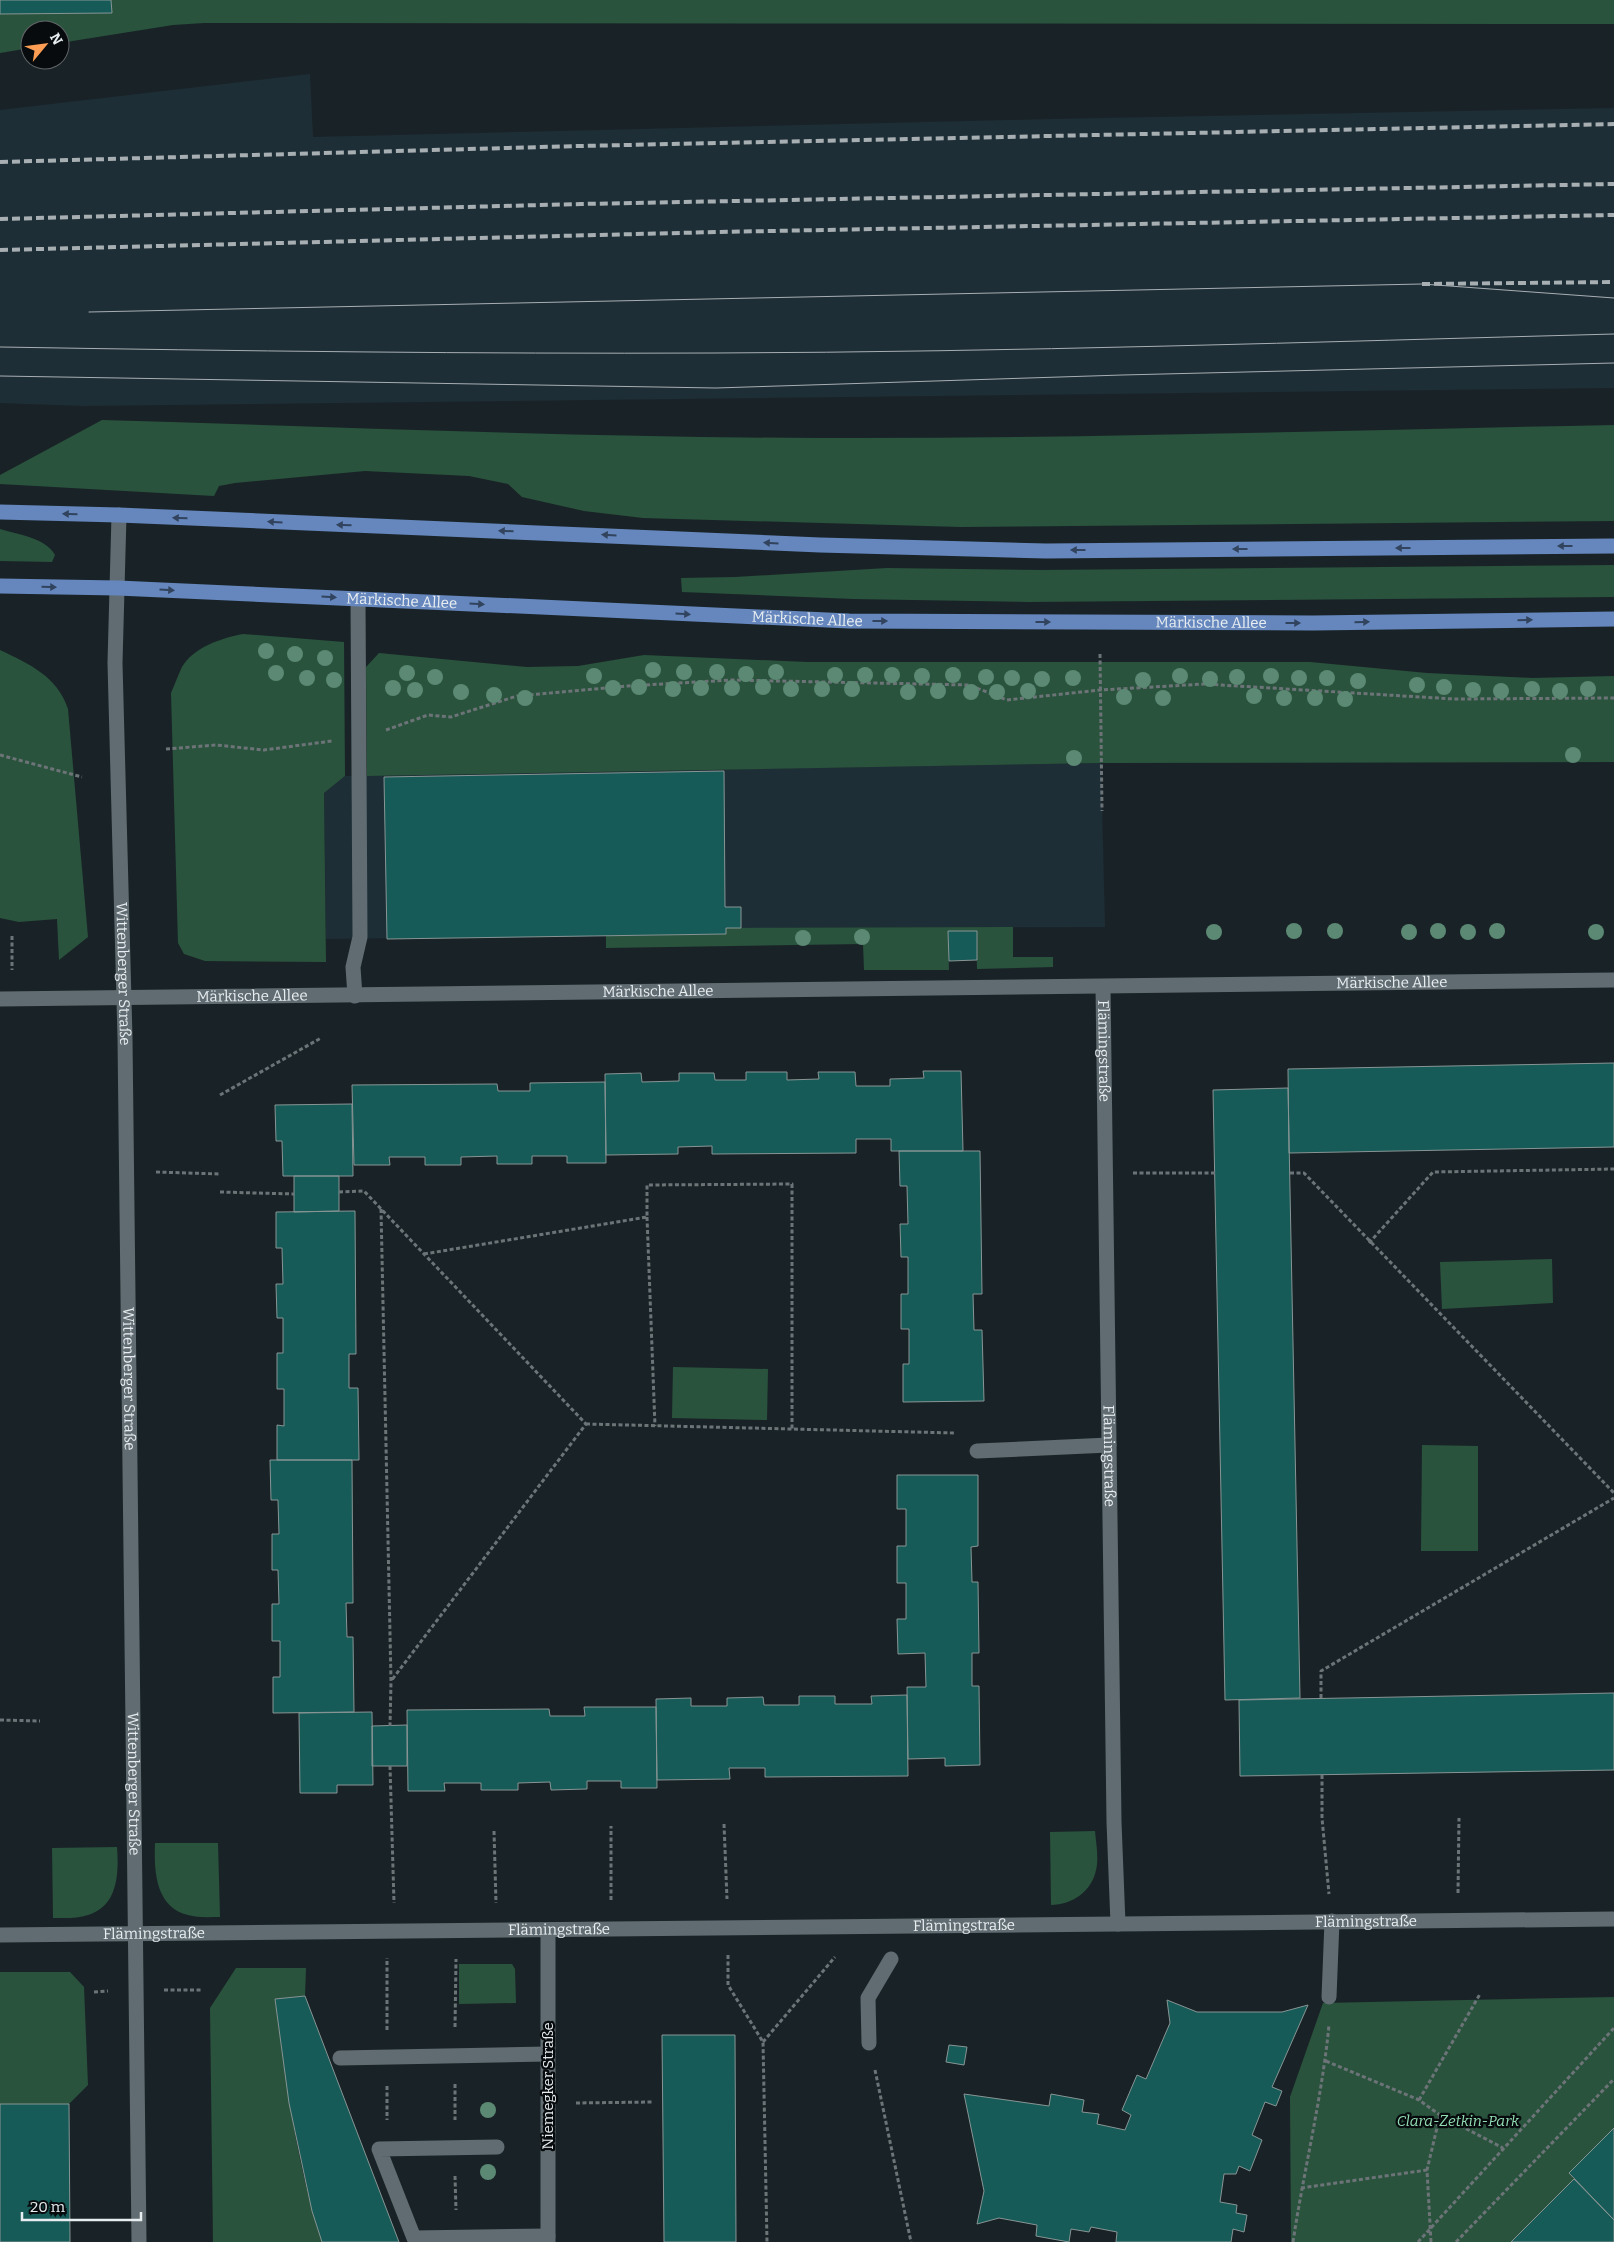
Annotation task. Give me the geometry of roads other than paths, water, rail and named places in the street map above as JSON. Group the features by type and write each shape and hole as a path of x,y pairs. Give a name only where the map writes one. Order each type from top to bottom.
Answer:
{"main road":[{"path":"0,512 119,515 820,545 1046,551 1614,546"},
{"name":"Märkische Allee","path":"0,586 118,588 849,621 1313,623 1614,619"}],"street":[{"name":"Wittenberger Straße","path":"119,515 115,663 124,998 140,2242"},
{"path":"355,996 353,967 360,937 358,599"},
{"name":"Märkische Allee","path":"6,999 1614,980"},
{"name":"Flämingstraße","path":"1103,987 1118,1924"},
{"path":"977,1451 1109,1445"},
{"name":"Flämingstraße","path":"0,1935 1614,1919"},
{"path":"1329,1997 1332,1922"},
{"name":"Niemegker Straße","path":"548,1930 548,2239"},
{"path":"870,2043 868,1998 891,1959"},
{"path":"340,2058 548,2054"},
{"path":"497,2147 379,2149 414,2238 548,2239"}],"tram line":[{"path":"89,312 1422,284 1614,298"},
{"path":"0,347 446,353 826,352 1164,346 1614,334"},
{"path":"0,376 716,388 1122,375 1614,363"}],"railway":[{"path":"0,162 579,146 1614,124"},
{"path":"0,219 581,204 1614,184"},
{"path":"0,250 718,232 1614,215"},
{"path":"1422,284 1614,282"}],"park label":[{"name":"Clara-Zetkin-Park","path":"1458,2121"}]}
